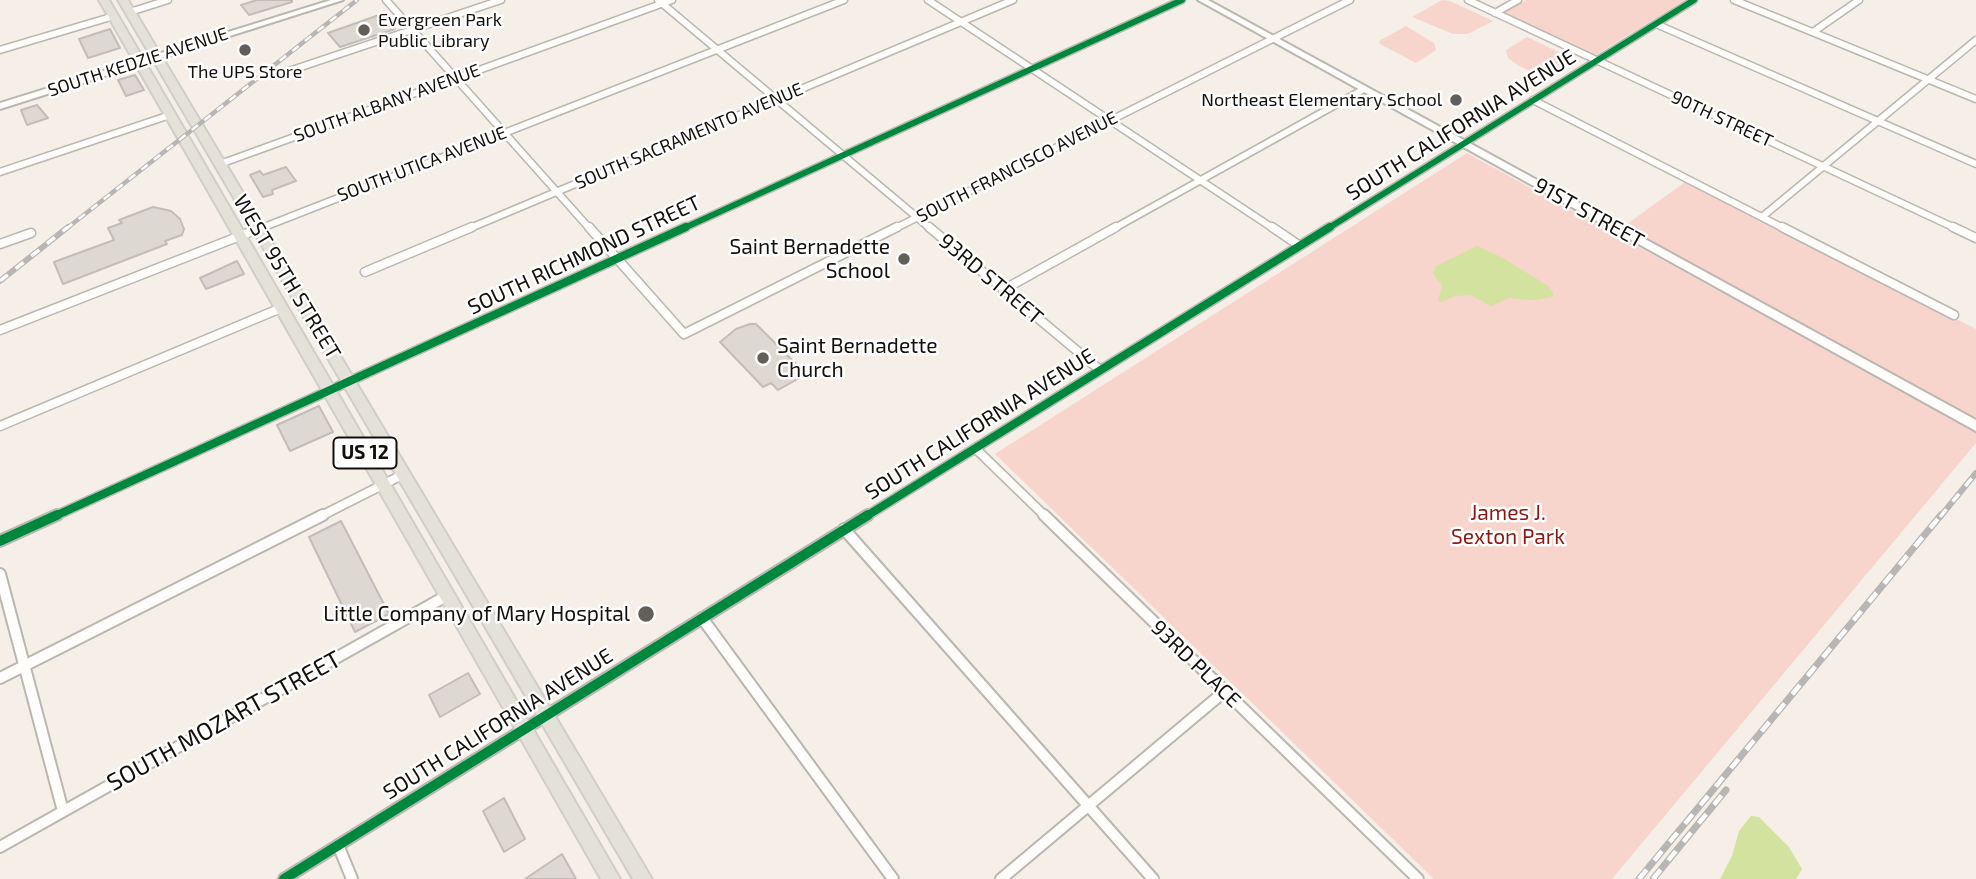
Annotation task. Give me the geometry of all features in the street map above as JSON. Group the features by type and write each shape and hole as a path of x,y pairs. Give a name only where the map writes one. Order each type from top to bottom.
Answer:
{"main road":[{"name":"WEST 95TH STREET","path":"104,0 611,879"},
{"name":"WEST 95TH STREET","path":"123,0 643,879"},
{"name":"SOUTH KEDZIE AVENUE","path":"0,106 139,62"}],"street":[{"path":"130,12 168,0"},
{"name":"SOUTH KEDZIE AVENUE","path":"276,18 284,12 323,0"},
{"name":"SOUTH KEDZIE AVENUE","path":"139,62 339,0"},
{"path":"386,0 617,259"},
{"path":"277,75 501,0"},
{"name":"SOUTH ALBANY AVENUE","path":"220,164 660,2 673,0"},
{"name":"SOUTH UTICA AVENUE","path":"0,330 844,0"},
{"path":"928,0 1300,246"},
{"name":"SOUTH SACRAMENTO AVENUE","path":"365,272 1013,0"},
{"name":"SOUTH RICHMOND STREET","path":"0,541 1182,0"},
{"name":"91ST STREET","path":"1202,0 1976,426"},
{"name":"SOUTH FRANCISCO AVENUE","path":"617,259 684,334 1350,0"},
{"name":"90TH STREET","path":"1468,0 1976,238"},
{"path":"1495,13 1518,0"},
{"name":"SOUTH CALIFORNIA AVENUE","path":"284,879 1694,0"},
{"path":"1734,0 1976,99"},
{"path":"1813,32 1859,0"},
{"name":"93RD STREET","path":"660,2 1100,370"},
{"path":"0,50 114,16"},
{"path":"1656,24 1976,164"},
{"path":"1762,217 1976,40"},
{"path":"1003,290 1364,89"},
{"path":"1533,100 1954,315"},
{"path":"0,172 170,115"},
{"path":"0,244 32,233"},
{"path":"0,426 281,308"},
{"name":"93RD PLACE","path":"975,448 1418,879"},
{"path":"0,678 404,474"},
{"path":"844,530 1153,879"},
{"path":"0,574 63,811"},
{"name":"SOUTH MOZART STREET","path":"0,847 448,595"},
{"path":"702,618 893,879"},
{"path":"1001,879 1225,691"},
{"path":"338,845 352,879"}],"green space":[{"path":"1442,0 1450,1 1493,21 1468,34 1453,34 1412,17"},
{"path":"1526,0 1685,0 1594,56 1502,13"},
{"path":"1406,26 1434,43 1436,50 1416,63 1380,44 1379,41"},
{"path":"1527,37 1569,57 1570,60 1543,77 1519,66 1508,58 1506,50"},
{"name":"James J. Sexton Park","path":"1467,153 1976,432 1976,443 1612,879 1434,879 995,454"},
{"path":"1685,182 1976,329 1976,417 1971,417 1623,227"}],"shaded area":[{"path":"1477,246 1503,258 1548,286 1553,297 1533,300 1509,298 1491,306 1471,295 1455,296 1441,302 1438,300 1442,286 1433,273 1436,266"},
{"path":"1751,816 1759,817 1789,847 1802,869 1796,879 1720,879 1732,856 1739,831"}],"building":[{"path":"257,0 292,2 249,15 241,5"},
{"name":"Evergreen Park Public Library","path":"382,14 395,29 340,47 328,33"},
{"path":"110,29 120,48 88,58 79,39"},
{"path":"135,75 144,90 126,96 118,80"},
{"path":"37,105 48,118 27,125 21,110"},
{"path":"286,167 296,181 272,190 273,194 263,197 250,175 260,171 263,175"},
{"path":"153,207 171,211 180,219 184,229 182,235 165,241 167,244 63,284 54,262 114,240 108,228 122,223 119,220"},
{"path":"237,261 244,274 206,289 200,278"},
{"name":"Saint Bernadette Church","path":"756,324 799,367 796,369 803,376 778,390 771,383 763,387 720,342 736,329"},
{"path":"319,406 333,432 290,451 277,425"},
{"path":"341,521 389,614 355,632 309,537"},
{"path":"468,673 480,694 440,717 429,695"},
{"path":"504,798 525,839 504,852 483,811"},
{"path":"562,854 576,879 525,879"}],"railway":[{"path":"66,229 357,0"},
{"path":"0,281 68,227"},
{"path":"1940,517 1976,473"},
{"path":"1639,879 1941,515"},
{"path":"1653,879 1726,790"}],"cycle path":[{"path":"0,541 1182,0"},
{"path":"284,879 1694,0"}],"place":[{"name":"Evergreen Park Public Library","path":"364,30"},
{"name":"The UPS Store","path":"245,50"},
{"name":"Northeast Elementary School","path":"1456,100"},
{"name":"Saint Bernadette School","path":"904,259"},
{"name":"Saint Bernadette Church","path":"763,358"},
{"name":"Little Company of Mary Hospital","path":"646,614"}]}
